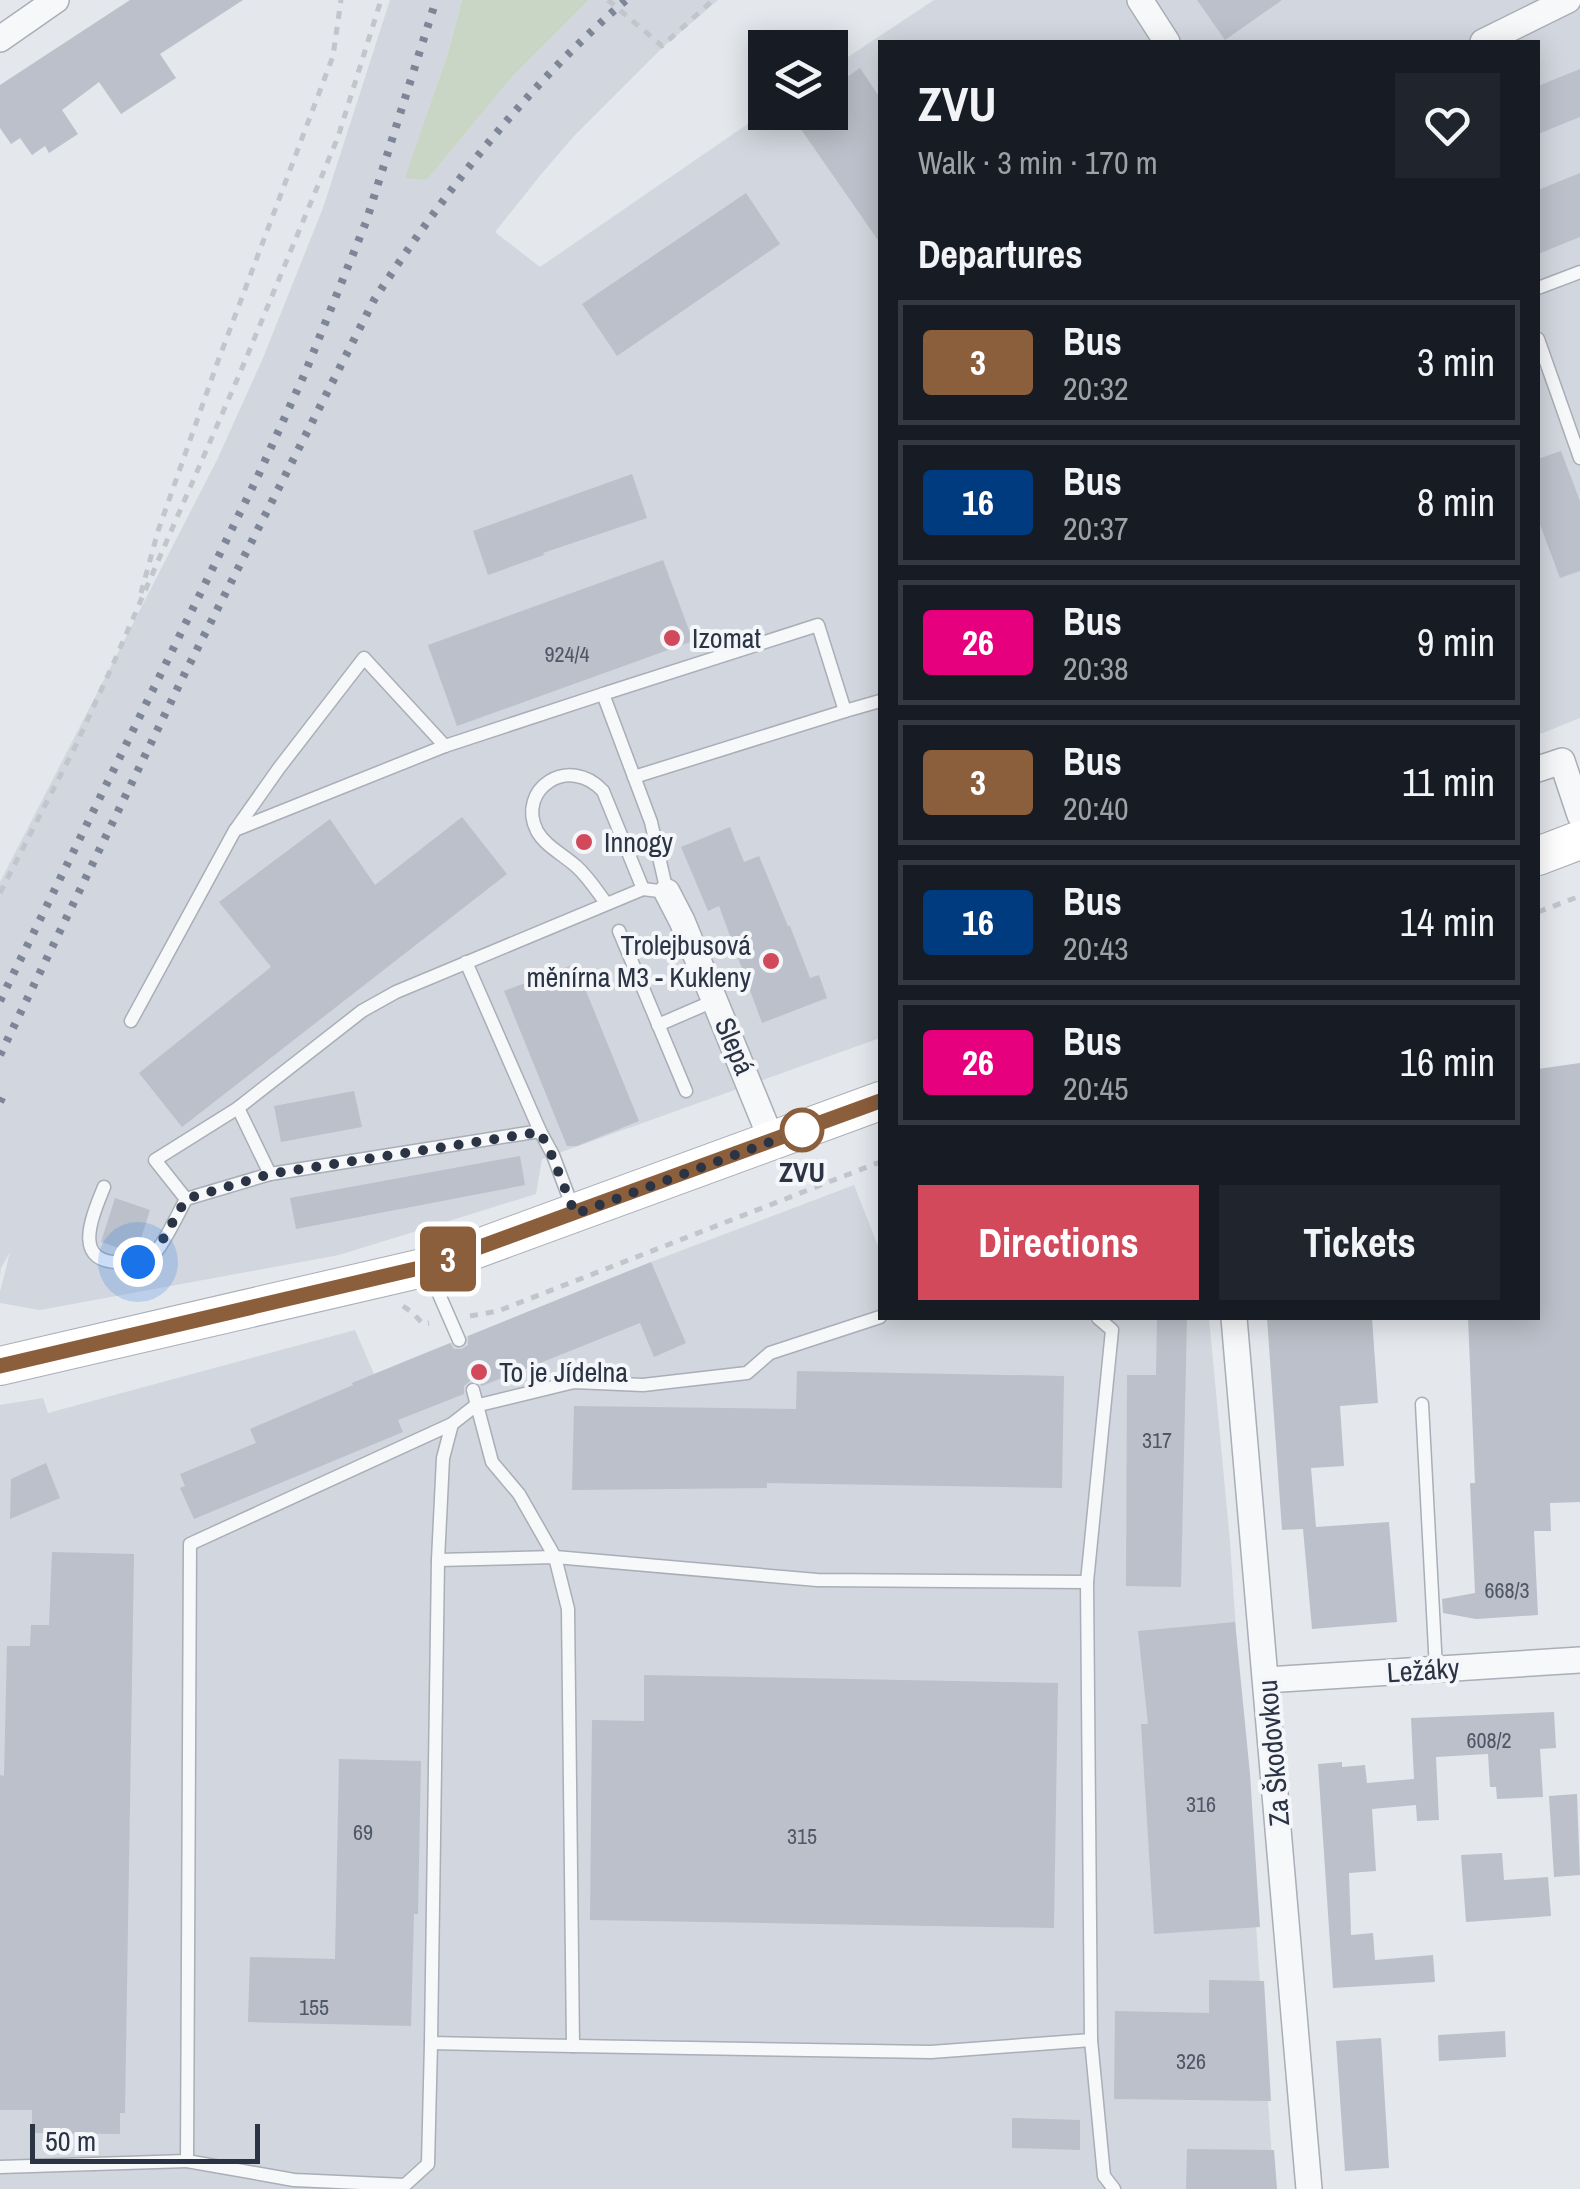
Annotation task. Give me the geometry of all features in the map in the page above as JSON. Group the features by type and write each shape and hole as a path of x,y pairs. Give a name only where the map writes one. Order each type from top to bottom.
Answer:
{"street":[{"path":"0,39 56,0"},
{"path":"1140,0 1167,40"},
{"path":"1487,40 1568,0"},
{"path":"1540,768 1562,761 1580,815"},
{"path":"1540,855 1580,840"},
{"name":"Slepá","path":"655,891 682,920 772,1141"},
{"path":"0,1366 428,1266 878,1102"},
{"name":"Za Škodovkou","path":"1234,1320 1309,2189"},
{"name":"Ležáky","path":"1267,1680 1580,1660"}],"lane":[{"path":"1540,287 1580,272"},
{"path":"1540,345 1580,458"},
{"path":"235,830 444,746 818,624 845,711"},
{"path":"131,1021 235,830 364,658 444,746"},
{"path":"602,694 651,822 655,891"},
{"path":"634,777 878,702"},
{"path":"606,903 580,869 541,838 536,829 532,809 548,781 573,774 594,782 603,791 655,891"},
{"path":"186,1199 155,1160 238,1108 362,1011 396,992 606,903 655,891"},
{"path":"619,931 686,1091"},
{"path":"466,962 575,1214"},
{"path":"658,1025 716,1000"},
{"path":"238,1108 270,1174"},
{"path":"104,1187 88,1228 90,1246 109,1263 138,1262 155,1253 186,1199 270,1174 540,1132"},
{"path":"428,1266 459,1340"},
{"path":"188,2161 190,1544 452,1424 475,1406 574,1382 642,1385 748,1373 770,1354 878,1318"},
{"path":"1100,1320 1112,1330 1087,1582 1091,2040 1104,2176 1114,2189"},
{"path":"472,1390 492,1462 519,1494 555,1557 568,1609 573,2046"},
{"path":"1422,1404 1436,1670"},
{"path":"0,2166 188,2161 294,2180 405,2184 428,2164 438,1560 443,1458 452,1424"},
{"path":"438,1560 555,1557 817,1580 1087,1582"},
{"path":"431,2043 930,2052 1091,2040"}],"path":[{"path":"136,611 158,531 218,360 333,56 340,0"},
{"path":"0,893 76,744 240,373 338,138 382,0"},
{"path":"608,0 662,46 713,0"},
{"path":"1540,911 1580,896"}],"shaded area":[{"path":"390,0 462,0 406,177 427,180 511,78 589,0 718,0 661,49 575,135 495,232 540,267 748,124 748,130 848,130 848,57 934,0 1580,0 1580,718 1540,734 1540,40 878,40 878,1039 542,1159 536,1194 339,1255 40,1310 0,1303 10,1252 0,1277 0,882 217,460 323,208"},
{"path":"854,1185 878,1246 878,1320 1209,1320 1230,1542 1274,2189 0,2189 0,1405 43,1398 48,1413 355,1330 374,1374"}],"green space":[{"path":"462,0 589,0 511,78 427,180 405,178 448,53"}],"building":[{"path":"130,0 243,0 160,54 176,78 121,114 99,82 62,110 78,134 49,153 45,146 32,155 20,138 11,144 0,128 0,85"},
{"path":"1197,0 1282,0 1225,40"},
{"path":"860,68 878,95 878,240 802,130 848,130 848,76"},
{"path":"1580,69 1580,117 1540,133 1540,85"},
{"path":"1580,173 1580,237 1540,253 1540,189"},
{"path":"746,193 780,244 617,356 582,304"},
{"path":"1561,451 1580,501 1580,571 1560,578 1540,524 1540,458"},
{"path":"632,474 647,518 488,575 473,531"},
{"path":"663,560 693,641 457,726 428,645"},
{"path":"462,817 507,874 182,1127 139,1073 271,967 219,902 330,819 375,885"},
{"path":"730,827 744,862 759,856 810,978 819,975 827,998 762,1023 719,906 708,911 681,847"},
{"path":"575,964 639,1121 577,1146 567,1146 504,991"},
{"path":"1580,1063 1580,1502 1550,1503 1551,1531 1534,1531 1538,1615 1476,1619 1443,1613 1442,1599 1475,1593 1468,1320 1540,1320 1540,1069"},
{"path":"354,1091 362,1127 281,1142 274,1106"},
{"path":"520,1156 525,1185 296,1229 290,1198"},
{"path":"115,1198 150,1210 137,1251 101,1242"},
{"path":"651,1262 686,1343 654,1357 640,1323 482,1386 470,1381 464,1386 464,1394 398,1420 403,1432 194,1519 180,1488 185,1486 180,1474 256,1443 250,1429 450,1343 454,1349 462,1349 468,1345 468,1336"},
{"path":"1157,1320 1187,1320 1181,1587 1126,1586 1127,1375 1156,1375"},
{"path":"1267,1320 1372,1320 1378,1403 1340,1406 1344,1466 1311,1468 1316,1527 1389,1522 1397,1622 1312,1629 1303,1529 1282,1530"},
{"path":"797,1371 1064,1376 1062,1488 767,1483 767,1488 572,1490 574,1406 796,1409"},
{"path":"46,1463 60,1498 10,1519 11,1479"},
{"path":"52,1552 134,1554 125,2113 120,2113 120,2134 32,2133 32,2110 0,2110 0,1775 4,1776 7,1646 30,1646 31,1625 49,1625"},
{"path":"1235,1622 1260,1927 1154,1934 1141,1724 1148,1724 1138,1631"},
{"path":"644,1675 1058,1683 1054,1928 590,1920 592,1720 644,1721"},
{"path":"1554,1712 1556,1748 1540,1749 1543,1797 1497,1799 1496,1787 1490,1787 1488,1754 1436,1757 1439,1820 1417,1821 1416,1805 1372,1809 1376,1871 1349,1873 1351,1935 1373,1933 1375,1960 1433,1955 1435,1982 1333,1988 1318,1764 1365,1765 1367,1783 1414,1779 1411,1718"},
{"path":"339,1759 421,1761 411,2026 248,2022 250,1957 335,1959"},
{"path":"1577,1794 1580,1875 1554,1877 1549,1796"},
{"path":"1502,1853 1504,1880 1548,1877 1551,1916 1466,1922 1461,1855"},
{"path":"1209,1980 1264,1981 1271,2101 1114,2099 1115,2011 1209,2013"},
{"path":"1505,2031 1506,2057 1439,2061 1438,2035"},
{"path":"1381,2038 1389,2168 1345,2171 1336,2041"},
{"path":"1012,2118 1080,2120 1080,2150 1012,2148"},
{"path":"1187,2149 1274,2150 1277,2189 1186,2189"}],"railway":[{"path":"0,1001 305,373 366,222 436,0"},
{"path":"0,1055 182,679 374,300 429,219 521,104 626,0"},
{"path":"0,1102 4,1094"}],"bus line":[{"name":"3","path":"0,1366 428,1266 878,1102"}],"place":[{"name":"Izomat","path":"672,638"},
{"name":"Innogy","path":"584,842"},
{"name":"Trolejbusová měnírna M3 - Kukleny","path":"771,961"},
{"name":"ZVU","path":"802,1130"},
{"name":"To je Jídelna","path":"479,1372"}],"route":[{"path":"138,1262 155,1253 186,1199 270,1174 540,1132 575,1214 808,1128 802,1130"}]}
